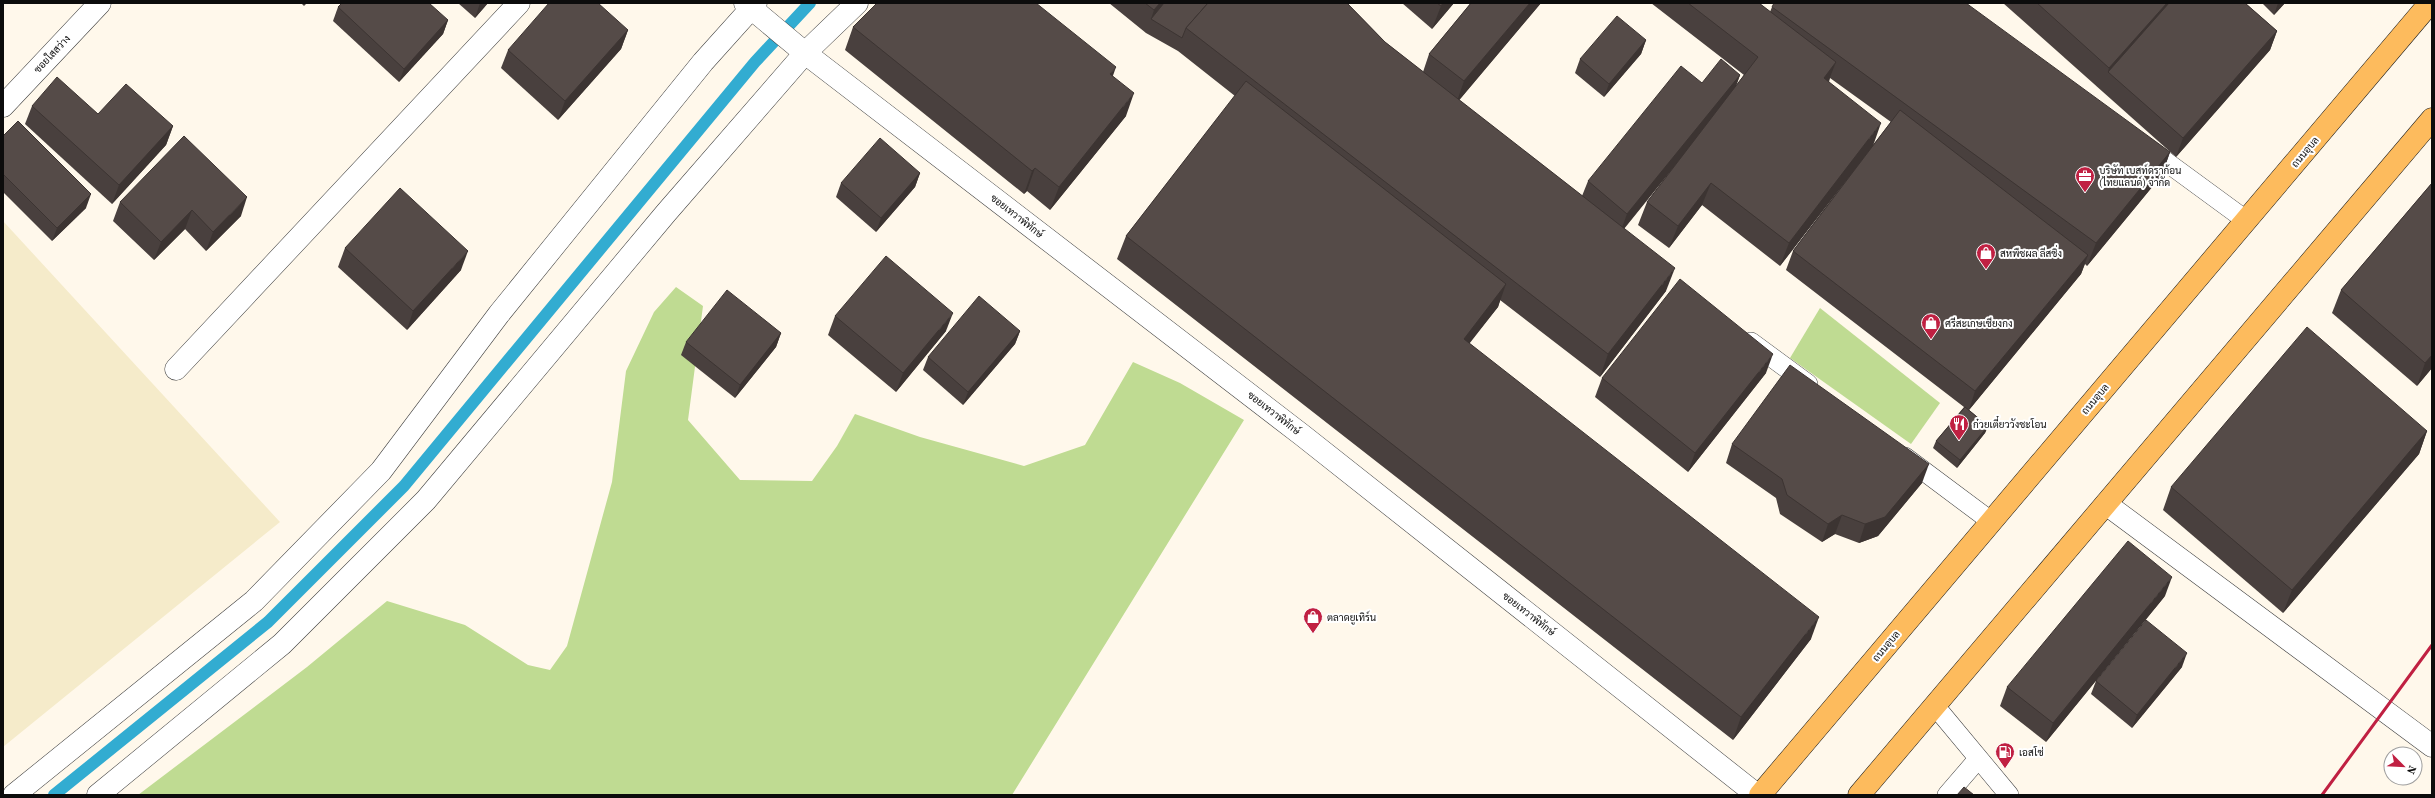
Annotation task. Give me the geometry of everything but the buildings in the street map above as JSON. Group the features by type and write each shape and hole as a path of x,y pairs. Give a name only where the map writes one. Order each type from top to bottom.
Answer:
{"main road":[{"path":"2383,59 2416,3"},
{"name":"ถนนอุบล","path":"1759,795 1992,522 2430,3"},
{"path":"1859,795 2432,119"}],"street":[{"name":"ซอยใสสว่าง","path":"3,106 100,3"},
{"path":"176,369 519,3"},
{"path":"98,795 282,644 426,500 666,213 805,53 857,3"},
{"path":"14,795 254,601 381,471 499,314 703,62 754,9"},
{"name":"ซอยเทวาพิทักษ์","path":"754,9 805,53 1309,440 1759,795"},
{"path":"2106,504 2432,746"}],"lane":[{"path":"2132,137 2247,221"},
{"path":"1735,330 1825,397"},
{"path":"1889,445 1992,522"},
{"path":"1935,706 2008,795"},
{"path":"1947,795 1978,759"}],"shaded area":[{"path":"3,221 280,522 3,747"}],"green space":[{"path":"676,287 703,306 688,420 740,480 812,481 837,446 855,414 920,437 1024,466 1085,445 1133,362 1180,383 1244,420 1012,795 138,795 307,667 387,601 465,625 528,665 550,670 567,646 612,482 626,371 654,312"},
{"path":"1820,308 1940,403 1911,444 1790,358"}],"waterway":[{"path":"54,795 268,622 404,486 755,62 810,3"}],"railway":[{"path":"2322,795 2432,645"}],"place":[{"name":"บริษัท เบสท์ดราก้อน (ไทยแลนด์) จำกัด","path":"2085,193"},
{"name":"สหพืชผล ลีสซิ่ง","path":"1986,270"},
{"name":"ศรีสะเกษเซียงกง","path":"1931,340"},
{"name":"ก๋วยเตี๋ยววังชะโอน","path":"1959,441"},
{"name":"ตลาดยูเทิร์น","path":"1313,634"},
{"name":"เอสโซ่","path":"2005,769"}]}
